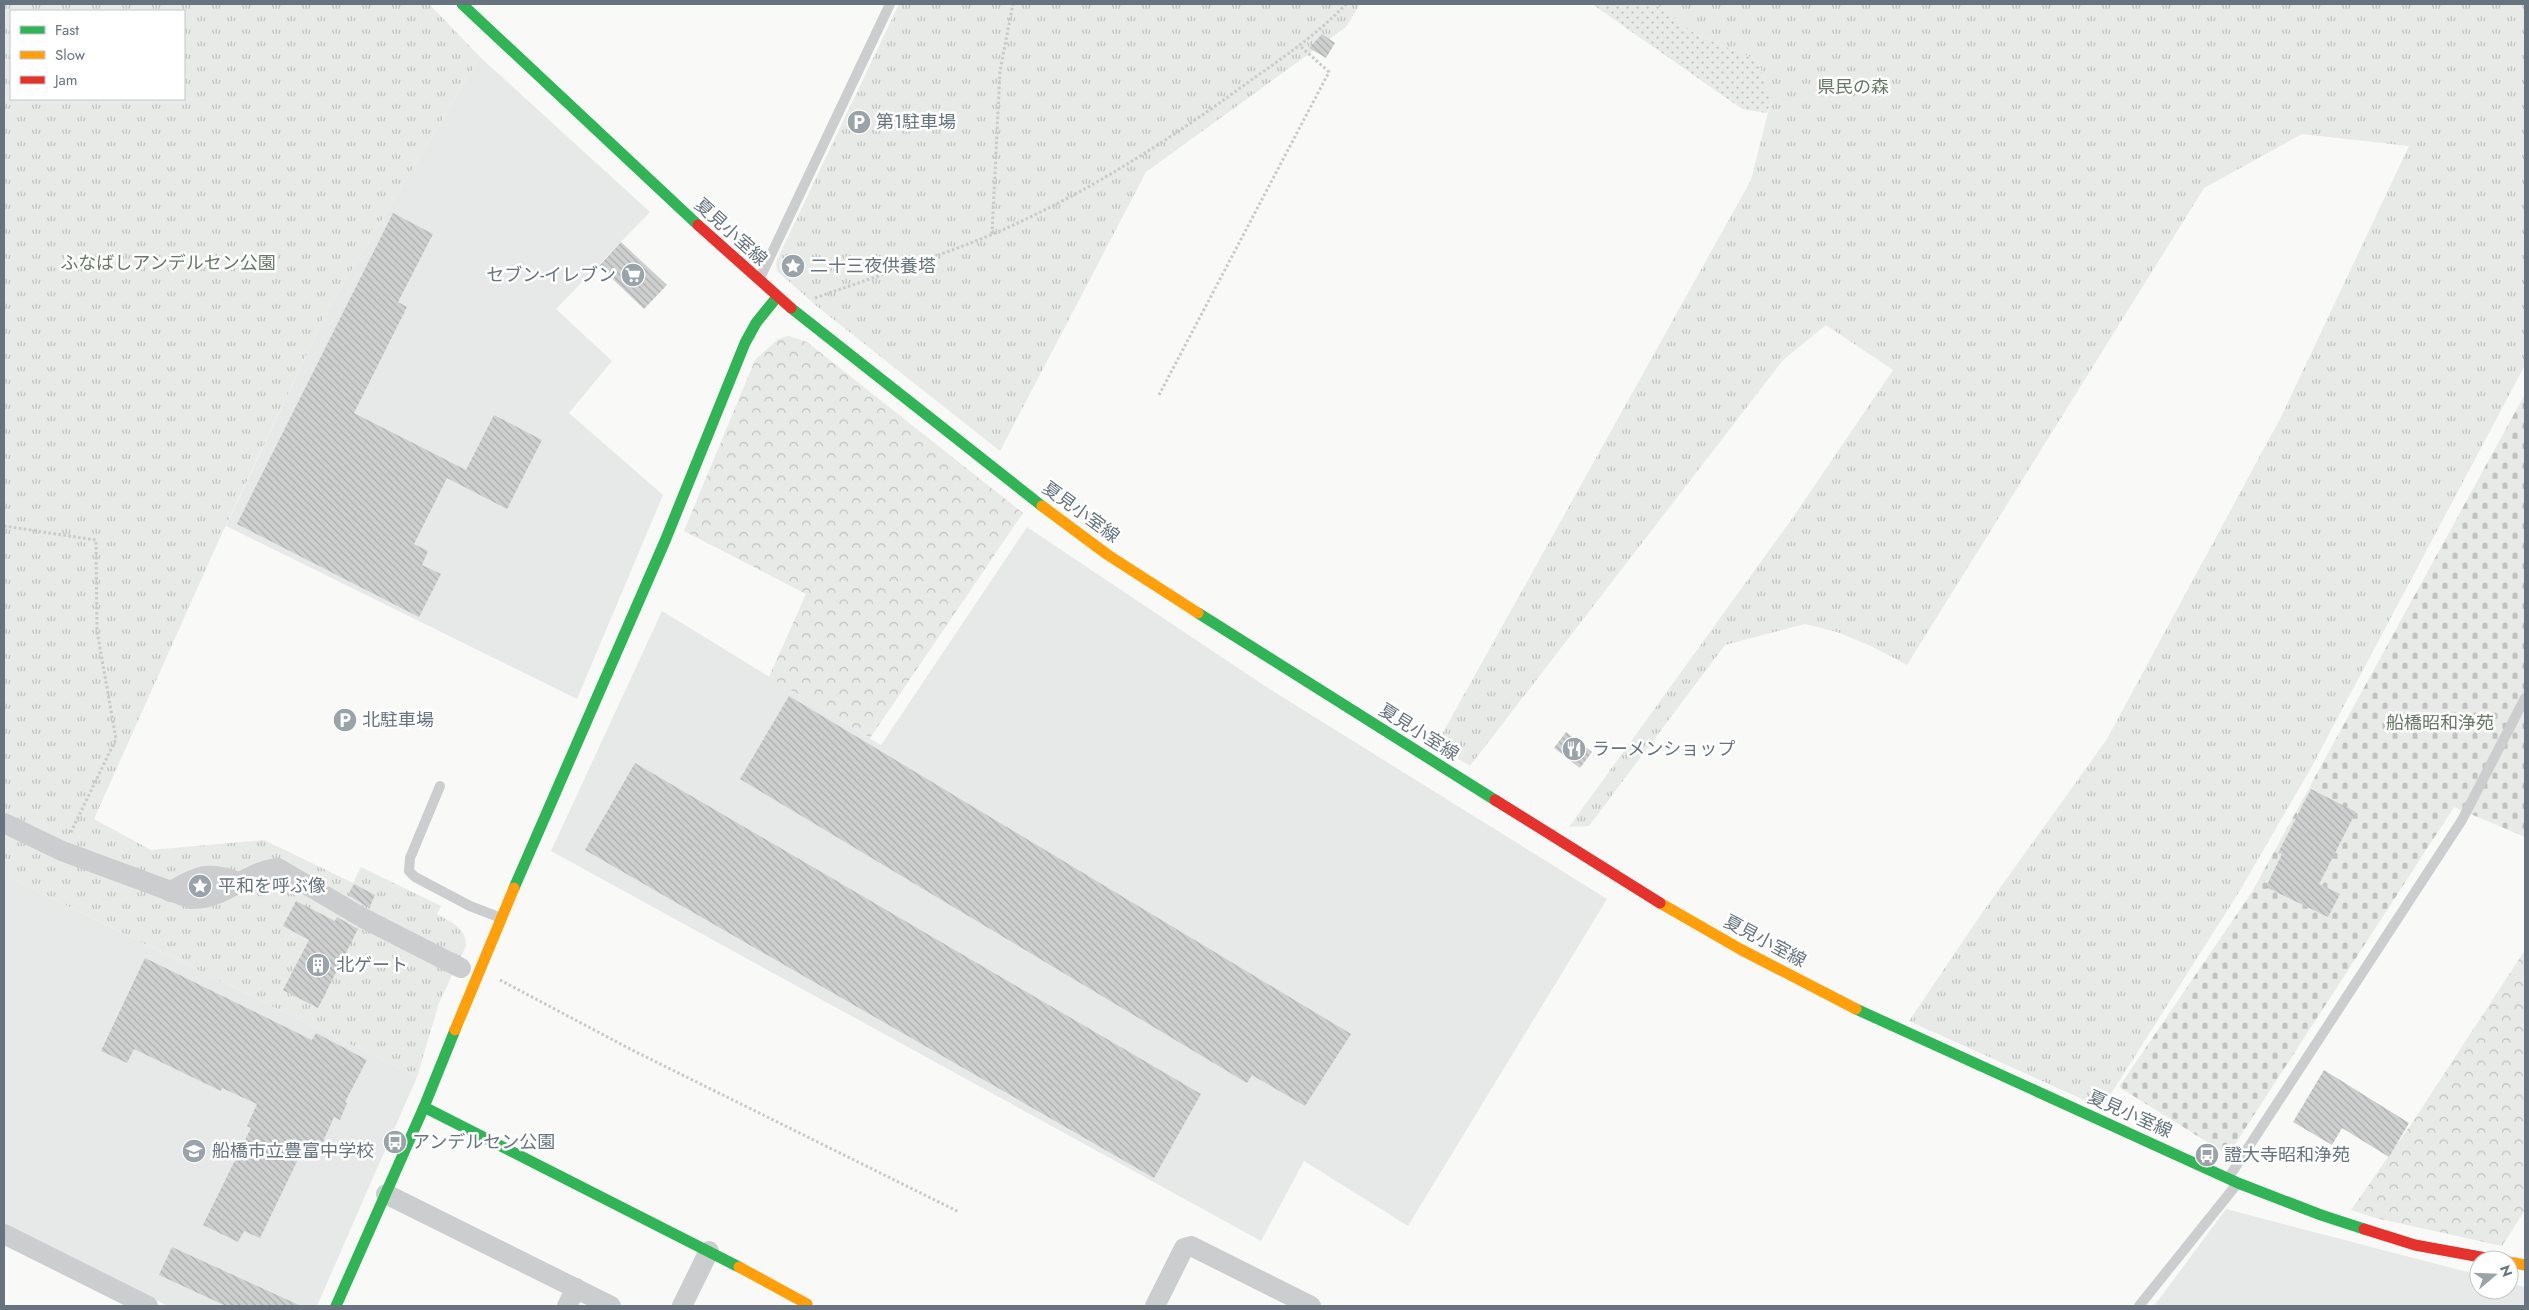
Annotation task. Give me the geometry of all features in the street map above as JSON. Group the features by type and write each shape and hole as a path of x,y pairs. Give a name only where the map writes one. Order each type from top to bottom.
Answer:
{"main road":[{"name":"夏見小室線","path":"462,4 510,52 758,280 1031,498 1108,555 1639,891 1740,949 1847,1005 2233,1181 2321,1215 2415,1245 2469,1255"},
{"path":"336,1306 424,1107 470,969 502,918 665,541 745,343 756,323 777,296"},
{"path":"424,1107 709,1251 808,1306"}],"street":[{"path":"4,823 62,851 192,900 206,900 260,872 278,868 364,918 470,969"},
{"path":"386,1194 611,1306"},
{"path":"4,1234 148,1306"},
{"path":"1159,1305 1184,1248 1190,1246 1274,1298 1311,1306"},
{"path":"682,1306 709,1251"},
{"path":"567,1306 576,1288"}],"lane":[{"path":"758,280 890,4"},
{"path":"2139,1306 2233,1181 2462,820 2525,698"},
{"path":"440,786 410,858 409,871 415,877 470,906 502,918"}],"path":[{"path":"992,234 1000,72 1013,4"},
{"path":"810,300 992,234 1078,193 1223,100 1299,45 1333,18 1346,4"},
{"path":"1159,395 1329,72 1299,45"},
{"path":"4,526 96,540 97,631 116,739 62,851"},
{"path":"470,969 959,1212"}],"shaded area":[{"path":"480,57 650,212 556,309 612,361 569,413 663,495 577,699 226,526 328,309"},
{"path":"1027,527 1268,688 1607,899 1408,1226 1304,1161 1261,1241 551,851 662,611 881,745"},
{"name":"船橋市立豊富中学校","path":"4,875 417,1077 317,1306 168,1306 4,1226"},
{"path":"2226,1209 2469,1272 2469,1300 2519,1300 2519,1286 2525,1287 2525,1306 2154,1306"}],"green space":[{"name":"ふなばしアンデルセン公園","path":"4,4 429,4 480,57 328,309 218,542 94,819 151,850 264,840 353,883 361,867 441,906 437,914 461,930 464,934 466,946 439,1003 417,1077 4,875"},
{"path":"899,4 1360,4 1346,27 1146,172 1000,451 819,308 777,271 776,262"},
{"path":"1592,4 1656,4 1697,35 1758,60 1771,101 1767,113 1742,109"},
{"name":"県民の森","path":"1656,4 2525,4 2525,365 2311,768 2239,892 2102,1108 1909,1021 1982,913 2107,739 2281,417 2409,146 2302,134 2204,188 1907,665 1871,646 1837,632 1805,624 1725,645 1589,826 1569,827 1794,516 1893,370 1826,325 1783,360 1470,766 1436,745 1751,180 1771,101 1758,60 1697,35"},
{"path":"788,336 807,342 1023,513 870,738 769,677 806,594 684,531 755,360 778,339"},
{"name":"船橋昭和浄苑","path":"2525,394 2525,837 2454,807 2228,1155 2119,1087 2252,892"},
{"path":"2525,950 2525,1210 2502,1246 2376,1218 2351,1210 2414,1120"}],"building":[{"path":"1322,34 1335,43 1326,58 1309,48"},
{"path":"393,213 433,234 398,302 407,307 354,413 466,470 494,415 542,440 507,509 447,478 414,544 428,551 422,565 441,574 419,617 237,524"},
{"path":"621,242 667,285 644,309 599,266"},
{"path":"789,696 1351,1034 1305,1106 1252,1075 1247,1083 740,779"},
{"path":"1566,732 1592,752 1580,768 1554,748"},
{"path":"635,763 1201,1094 1154,1178 585,850"},
{"path":"2311,789 2356,812 2319,884 2340,894 2328,917 2266,887 2282,854 2278,853"},
{"path":"354,884 375,895 369,908 348,895"},
{"name":"北ゲート","path":"296,901 335,921 337,917 358,929 318,1008 283,990 309,940 283,926"},
{"path":"145,958 312,1040 316,1033 367,1060 345,1102 347,1103 340,1120 334,1117 319,1151 305,1145 260,1238 244,1231 238,1242 203,1225 251,1128 247,1126 257,1104 222,1088 221,1091 134,1049 127,1063 101,1051"},
{"path":"2324,1070 2409,1123 2389,1157 2342,1128 2332,1145 2293,1122"},
{"path":"172,1247 301,1306 226,1306 159,1275"}],"traffic: fast":[{"path":"462,4 698,225"},
{"path":"514,888 665,541 745,343 756,323 777,297"},
{"path":"791,308 1042,506"},
{"path":"1198,613 1495,800"},
{"path":"1856,1009 2238,1183 2321,1215 2364,1229"},
{"path":"336,1306 424,1107 455,1030"},
{"path":"424,1107 739,1267"}],"traffic: slow":[{"path":"1042,506 1108,555 1198,613"},
{"path":"455,1030 514,888"},
{"path":"1660,903 1740,949 1856,1009"},
{"path":"2519,1264 2525,1265"},
{"path":"739,1267 807,1304"}],"traffic: jam":[{"path":"698,225 791,308"},
{"path":"1495,800 1660,903"},
{"path":"2364,1229 2415,1245 2469,1255"}],"place":[{"name":"第1駐車場","path":"859,122"},
{"name":"二十三夜供養塔","path":"793,266"},
{"name":"セブン-イレブン","path":"633,275"},
{"name":"北駐車場","path":"345,720"},
{"name":"ラーメンショップ","path":"1574,749"},
{"name":"平和を呼ぶ像","path":"200,886"},
{"name":"北ゲート","path":"318,965"},
{"name":"アンデルセン公園","path":"395,1142"},
{"name":"船橋市立豊富中学校","path":"194,1151"},
{"name":"證大寺昭和浄苑","path":"2207,1155"}]}
